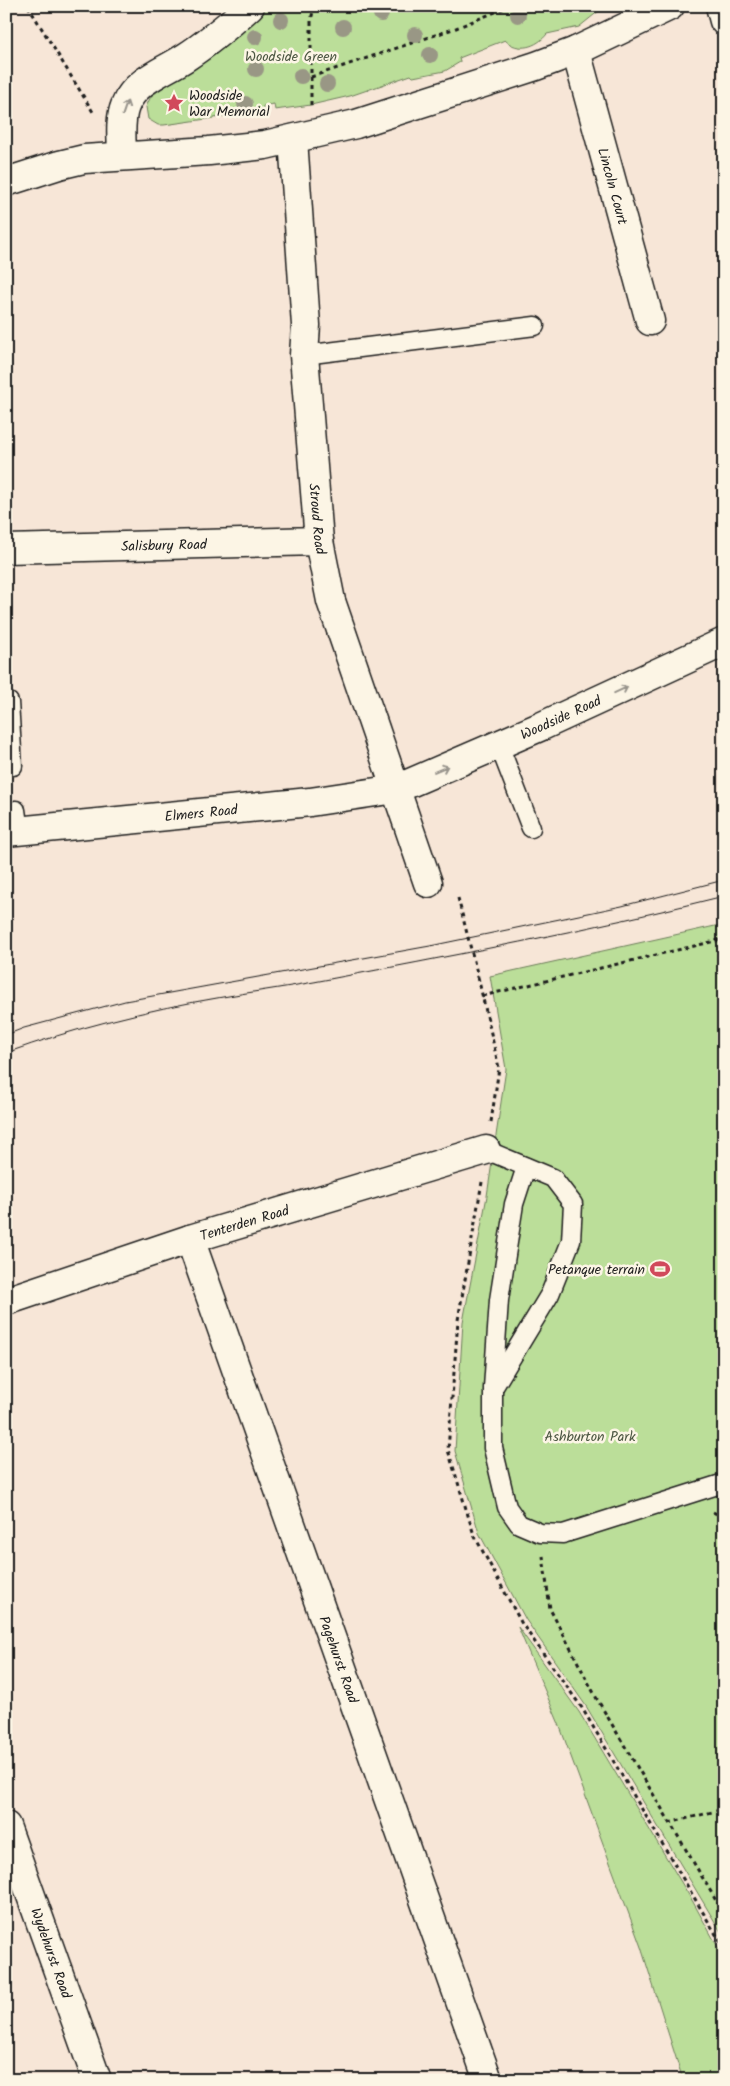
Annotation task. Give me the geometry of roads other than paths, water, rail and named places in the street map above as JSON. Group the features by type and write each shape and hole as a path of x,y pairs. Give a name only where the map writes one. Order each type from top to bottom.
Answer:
{"street":[{"path":"122,156 123,112 131,95 147,79 186,57 250,6"},
{"path":"6,182 67,163 122,156 209,151 265,145 356,124 405,110 576,51 670,6"},
{"path":"720,6 724,22"},
{"name":"Lincoln Court","path":"576,51 650,321"},
{"name":"Stroud Road","path":"293,139 306,325 304,355 320,541 331,601 428,883"},
{"name":"Salisbury Road","path":"6,549 320,541"},
{"name":"Woodside Road","path":"396,789 499,745 724,642"},
{"name":"Elmers Road","path":"14,824 310,802 396,789"},
{"name":"Tenterden Road","path":"6,1301 190,1239 486,1150"},
{"name":"Pagehurst Road","path":"190,1239 488,2080"},
{"name":"Wydehurst Road","path":"6,1826 97,2080"}],"lane":[{"path":"304,355 535,326"},
{"path":"6,702 9,702 13,766"},
{"path":"499,745 531,828"},
{"path":"486,1150 553,1178 573,1204 571,1241 550,1294 493,1388"},
{"path":"526,1167 514,1204 501,1291 493,1388 493,1448 507,1507 519,1524 540,1532 563,1534 724,1483"}],"tram line":[{"path":"6,1035 24,1028 125,1001 430,946 622,906 724,880"},
{"path":"6,1053 84,1028 164,1008 314,982 468,952 622,920 724,896"}],"place":[{"name":"Woodside War Memorial","path":"174,103"},
{"name":"Petanque terrain","path":"660,1269"}],"park label":[{"name":"Woodside Green","path":"291,56"},
{"name":"Ashburton Park","path":"590,1436"}]}
